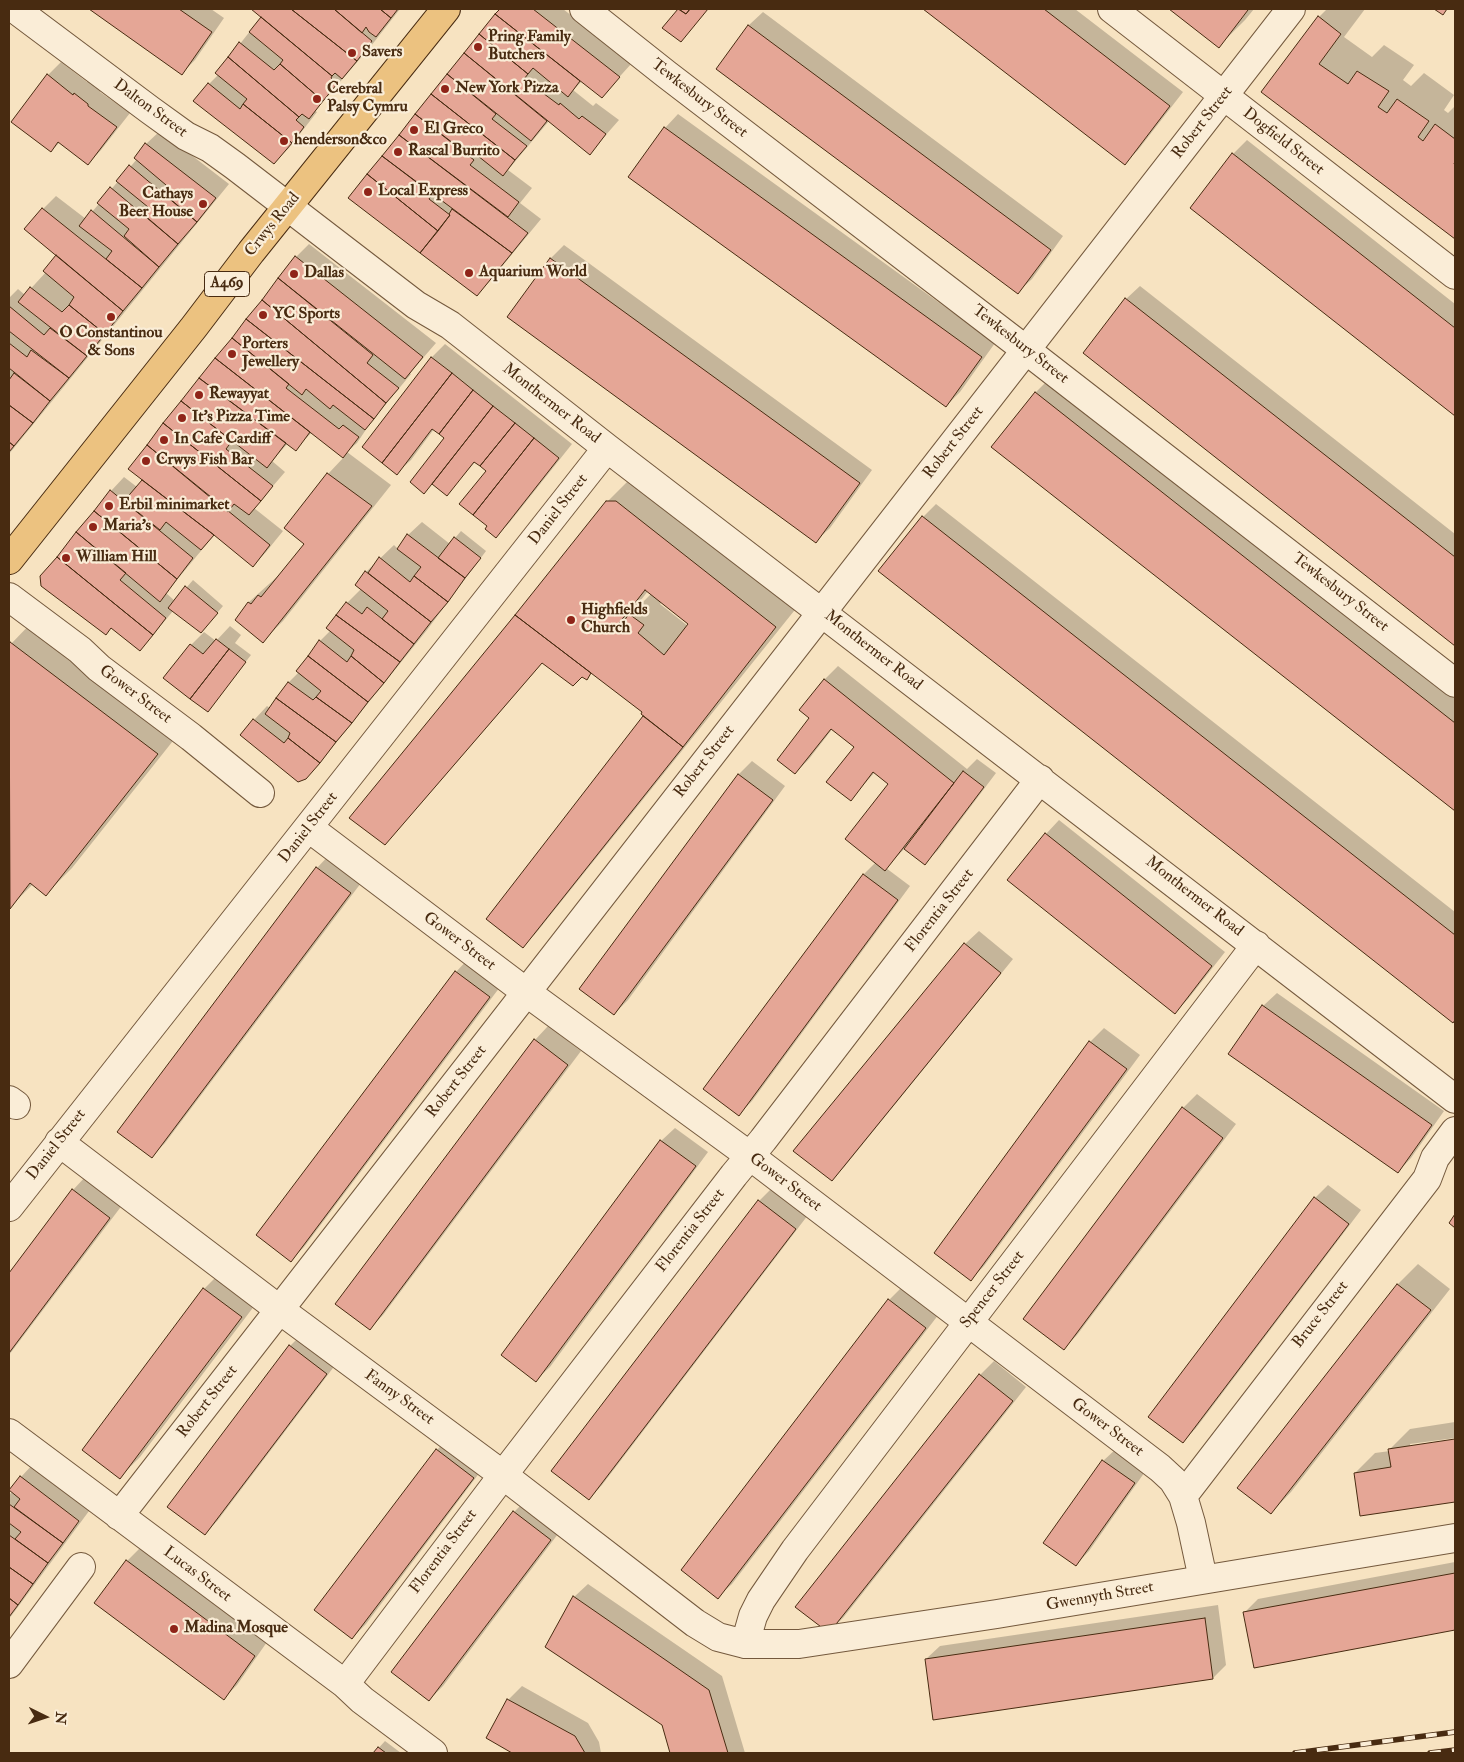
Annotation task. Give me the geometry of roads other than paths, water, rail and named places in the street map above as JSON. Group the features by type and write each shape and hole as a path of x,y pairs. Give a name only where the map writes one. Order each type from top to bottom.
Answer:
{"main road":[{"name":"Crwys Road","path":"9,560 194,328 287,207 446,9"}],"street":[{"name":"Dalton Street","path":"15,9 186,136 220,155 287,207"},
{"name":"Tewkesbury Street","path":"584,9 1455,682"},
{"name":"Dogfield Street","path":"1112,9 1455,275"},
{"name":"Robert Street","path":"119,1516 1292,9"},
{"name":"Monthermer Road","path":"287,207 416,305 450,325 607,448 1455,1099"},
{"name":"Daniel Street","path":"9,1207 607,448"},
{"name":"Gower Street","path":"9,597 80,650 99,668 260,793"},
{"name":"Florentia Street","path":"344,1684 1040,779"},
{"name":"Gower Street","path":"309,828 526,992 750,1156 1160,1468 1173,1480 1183,1496 1203,1579"},
{"name":"Spencer Street","path":"744,1644 753,1616 772,1582 795,1550 1256,945"},
{"name":"Bruce Street","path":"1183,1496 1427,1179 1435,1158 1455,1131"},
{"name":"Fanny Street","path":"59,1142 280,1310 503,1475 695,1623 718,1638 744,1644"},
{"name":"Lucas Street","path":"9,1433 433,1753"},
{"name":"Gwennyth Street","path":"744,1644 799,1644 997,1614 1455,1538"},
{"path":"9,1664 81,1567"}],"railway":[{"path":"1295,1753 1455,1732"},
{"path":"1430,1753 1455,1750"}],"place":[{"name":"Pring Family Butchers","path":"478,47"},
{"name":"Savers","path":"352,53"},
{"name":"New York Pizza","path":"445,89"},
{"name":"Cerebral Palsy Cymru","path":"317,99"},
{"name":"El Greco","path":"414,130"},
{"name":"henderson&co","path":"284,141"},
{"name":"Rascal Burrito","path":"398,152"},
{"name":"Local Express","path":"368,192"},
{"name":"Cathays Beer House","path":"203,204"},
{"name":"Aquarium World","path":"469,273"},
{"name":"Dallas","path":"294,274"},
{"name":"YC Sports","path":"263,315"},
{"name":"O Constantinou & Sons","path":"111,317"},
{"name":"Porters Jewellery","path":"232,354"},
{"name":"Rewayyat","path":"199,395"},
{"name":"It's Pizza Time","path":"182,418"},
{"name":"In Cafe Cardiff","path":"164,440"},
{"name":"Crwys Fish Bar","path":"146,461"},
{"name":"Erbil minimarket","path":"109,506"},
{"name":"Maria's","path":"93,527"},
{"name":"William Hill","path":"66,558"},
{"name":"Highfields Church","path":"571,620"},
{"name":"Madina Mosque","path":"174,1629"}]}
